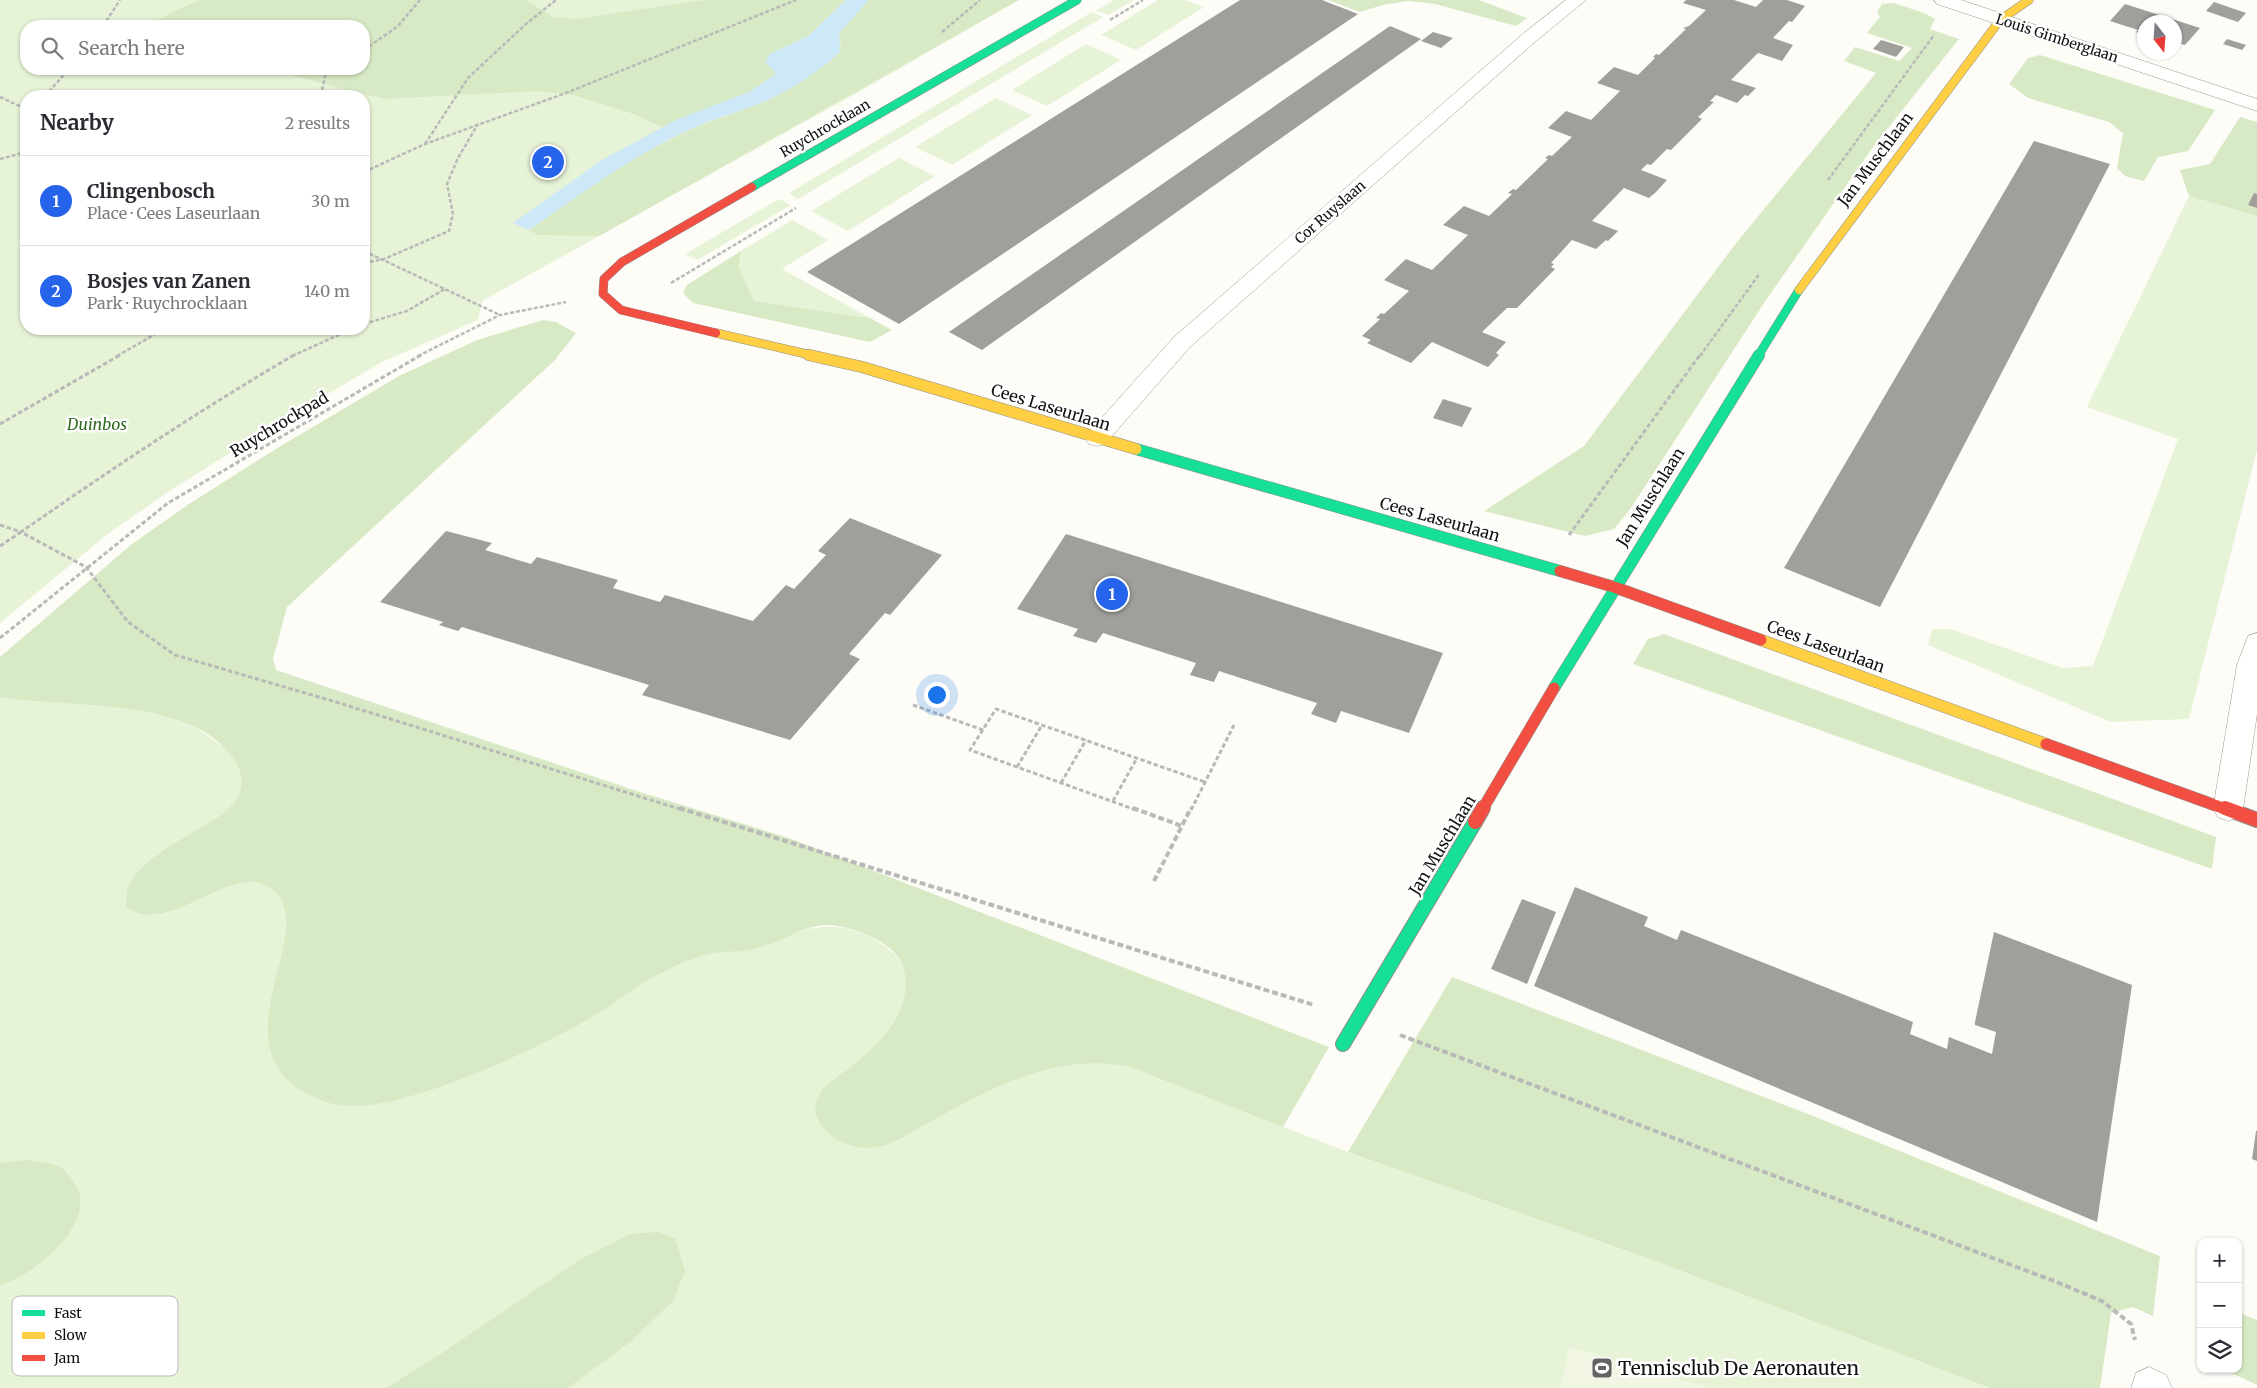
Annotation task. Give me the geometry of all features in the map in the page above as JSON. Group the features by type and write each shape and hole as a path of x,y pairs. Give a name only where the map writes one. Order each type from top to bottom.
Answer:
{"street":[{"name":"Ruychrocklaan","path":"603,294 604,279 622,262 1077,0"},
{"name":"Cor Ruyslaan","path":"1097,438 1182,342 1530,37 1577,0"},
{"name":"Jan Muschlaan","path":"1343,1044 1614,587 1806,279 2000,20 2029,0"},
{"name":"Louis Gimberglaan","path":"1950,2 2257,105"},
{"name":"Cees Laseurlaan","path":"603,294 621,310 862,367 1097,438 1614,587 2257,820"},
{"path":"2228,809 2251,665 2257,643"}],"path":[{"path":"107,20 120,0"},
{"path":"370,46 398,26 420,0"},
{"path":"425,144 468,78 526,24 556,0"},
{"path":"370,169 425,144 566,93 796,0"},
{"path":"1827,181 1950,2"},
{"path":"50,90 63,75"},
{"path":"322,90 327,75"},
{"path":"0,97 20,105"},
{"path":"370,262 384,259 449,231 453,214 447,184 458,158 479,124"},
{"path":"0,159 20,154"},
{"path":"370,253 500,315"},
{"path":"1546,566 1763,269"},
{"path":"370,322 407,311 444,289"},
{"name":"Ruychrockpad","path":"0,638 168,503 400,365 500,315 603,294"},
{"path":"0,424 154,335"},
{"path":"0,546 135,453 222,397 295,354 338,335"},
{"path":"0,525 21,532 86,567 128,622 175,655 345,705 1358,1019 2102,1301 2131,1324 2151,1387"},
{"path":"913,705 983,730"},
{"path":"1182,826 970,750 996,709 1205,782"},
{"path":"1017,768 1042,725"},
{"path":"1154,881 1234,725"},
{"path":"1061,783 1086,740"},
{"path":"1112,802 1136,758"}],"green space":[{"name":"Duinbos","path":"0,0 1019,0 864,89 482,301 478,320 382,362 260,434 168,492 109,533 0,623"},
{"path":"199,0 526,0 553,17 576,19 704,0 846,0 808,36 770,54 765,62 776,74 749,92 661,127 634,114 573,95 537,91 384,99 370,95 370,90 349,90 290,75 370,75 370,20 156,20"},
{"path":"869,0 1019,0 599,236 538,235 527,229 532,228 606,176 644,153 694,128 769,100 809,76 831,61 841,46 839,33"},
{"path":"1114,0 1134,0 1108,15 1096,11"},
{"path":"1158,0 1185,0 1204,7 1136,50 1101,35"},
{"path":"1328,0 1479,0 1527,18 1516,26 1435,4 1408,1 1383,5 1360,12"},
{"path":"1894,3 1924,13 1935,19 1930,29 1959,39 1873,147 1764,303 1631,508 1614,529 1585,536 1484,511 1584,446 1737,242 1876,73 1844,61 1855,47 1899,61 1912,48 1867,33 1880,17 1877,12 1882,4"},
{"path":"1092,12 1103,17 798,199 789,193"},
{"path":"1086,44 1121,60 1047,106 1012,90"},
{"path":"2040,55 2215,110 2188,151 2158,157 2144,181 2125,176 2117,168 2123,133 2109,122 2028,98 2009,84 2028,58"},
{"path":"996,98 1032,115 952,165 915,147"},
{"path":"2240,117 2257,122 2257,216 2189,196 2180,170 2210,164"},
{"path":"899,158 935,176 848,231 811,211"},
{"path":"2189,196 2257,216 2257,450 2189,719 2111,722 1928,645 1932,629 1950,629 2063,668 2093,666 2178,439 2087,407"},
{"path":"779,199 791,205 697,260 685,254"},
{"path":"792,220 828,240 782,269 870,318 754,301 739,267 741,251"},
{"path":"741,251 739,267 754,301 870,318 892,330 870,342 693,303 683,293 687,285"},
{"path":"543,320 556,322 576,333 555,360 287,607 273,659 276,670 640,792 789,838 1329,1047 1283,1127 1130,1067 1079,1064 1030,1074 1006,1083 959,1106 901,1139 883,1146 865,1148 842,1142 821,1125 815,1107 817,1100 819,1095 832,1081 864,1056 890,1028 902,1006 906,979 901,961 885,945 857,931 828,925 802,930 755,949 715,953 681,963 644,982 567,1031 506,1061 436,1088 372,1105 339,1105 316,1098 296,1087 290,1082 274,1059 268,1034 270,1007 286,928 284,907 273,890 257,883 239,883 182,907 162,913 144,914 126,907 128,887 141,868 183,838 218,817 237,799 241,788 241,775 235,761 216,740 190,725 160,715 93,705 0,697 0,657 132,544 189,504 279,447 399,376 477,340"},
{"path":"1664,634 2216,837 2212,869 1633,664 1648,639"},
{"path":"0,697 114,706 170,717 196,728 219,744 793,934 824,927 840,927 855,931 869,936 882,944 905,967 1086,1062 1105,1061 1130,1067 1348,1152 1647,1258 1990,1388 0,1388"},
{"path":"1452,977 1808,1114 2160,1256 2153,1316 2133,1307 2111,1313 2100,1388 1990,1388 1647,1258 1348,1152"},
{"path":"30,1160 53,1164 64,1169 73,1181 80,1196 79,1212 72,1228 61,1244 46,1258 14,1280 0,1285 0,1163"},
{"path":"658,1232 675,1238 685,1271 673,1301 630,1342 568,1388 386,1388 439,1355 581,1259 630,1234"},
{"path":"2242,1314 2257,1320 2257,1385 2232,1373 2242,1373"},
{"name":"Tennisclub De Aeronauten","path":"1569,1347 1709,1388 1561,1388"}],"water":[{"path":"846,0 869,0 839,33 840,52 805,79 768,100 702,124 672,138 610,174 532,228 527,229 513,223 602,160 678,119 749,92 776,74 765,62 770,54 808,36"}],"building":[{"path":"1240,0 1322,0 1358,14 899,324 807,272"},
{"path":"1686,0 1734,0 1756,7 1763,0 1787,0 1805,6 1792,22 1789,21 1773,38 1793,45 1782,61 1758,53 1731,80 1756,88 1748,96 1745,95 1737,103 1716,95 1710,101 1714,102 1698,117 1702,119 1671,150 1667,149 1651,165 1647,164 1641,170 1667,180 1656,192 1649,198 1624,188 1592,221 1618,231 1596,249 1572,240 1551,263 1554,264 1551,267 1555,269 1517,308 1507,308 1482,332 1506,342 1496,353 1499,355 1488,367 1432,342 1411,363 1367,343 1371,340 1362,336 1380,319 1376,318 1381,313 1384,314 1409,291 1384,280 1406,259 1432,270 1468,235 1443,225 1464,206 1489,216 1512,194 1508,193 1513,189 1516,190 1548,159 1545,158 1549,155 1552,156 1572,137 1548,128 1566,111 1591,120 1620,91 1597,83 1614,67 1638,75 1655,58 1653,57 1656,54 1659,55 1686,29 1683,28 1689,26 1706,10 1683,3"},
{"path":"2214,2 2246,13 2238,22 2206,11"},
{"path":"2125,4 2159,15 2137,15 2137,30 2110,21"},
{"path":"2182,22 2200,28 2185,45 2182,44"},
{"path":"1390,26 1421,39 982,350 949,332"},
{"path":"1433,32 1453,38 1441,48 1421,41"},
{"path":"2227,39 2246,45 2242,50 2223,44"},
{"path":"1881,40 1904,47 1896,57 1873,49"},
{"path":"2034,141 2110,164 1880,607 1784,568"},
{"path":"2254,193 2257,194 2257,208 2248,205"},
{"path":"1443,399 1472,408 1462,427 1433,418"},
{"path":"850,518 942,555 890,615 885,613 849,654 860,659 790,740 642,695 649,685 462,627 458,631 439,625 443,622 380,602 446,531 492,543 485,550 531,564 537,557 618,580 613,588 660,602 665,595 753,621 786,585 794,589 826,555 818,551"},
{"path":"1066,534 1443,653 1409,733 1341,711 1336,723 1311,714 1317,703 1219,671 1214,682 1190,675 1196,663 1103,633 1096,643 1073,636 1078,629 1017,609"},
{"path":"1575,887 1648,917 1644,926 1677,940 1681,930 1913,1022 1910,1034 1947,1049 1949,1037 1992,1054 1996,1032 1975,1025 1975,1022 1994,932 2132,985 2097,1222 1534,986"},
{"path":"1522,899 1556,912 1527,984 1491,969"},
{"path":"2257,1131 2257,1161 2252,1159"}],"traffic: fast":[{"path":"752,187 1077,0"},
{"path":"1554,688 1614,587 1799,290"},
{"path":"1136,449 1560,571"},
{"path":"1343,1044 1475,822"}],"traffic: slow":[{"path":"1799,290 2000,20 2029,0"},
{"path":"716,333 862,367 1136,449"},
{"path":"1761,640 2046,744"}],"traffic: jam":[{"path":"716,333 621,310 603,294 604,279 622,262 752,187"},
{"path":"1560,571 1614,587 1761,640"},
{"path":"1475,822 1554,688"},
{"path":"2046,744 2257,820"}],"place":[{"name":"Bosjes van Zanen","path":"548,162"},
{"name":"Clingenbosch","path":"1112,594"},
{"name":"Tennisclub De Aeronauten","path":"1602,1368"}]}
